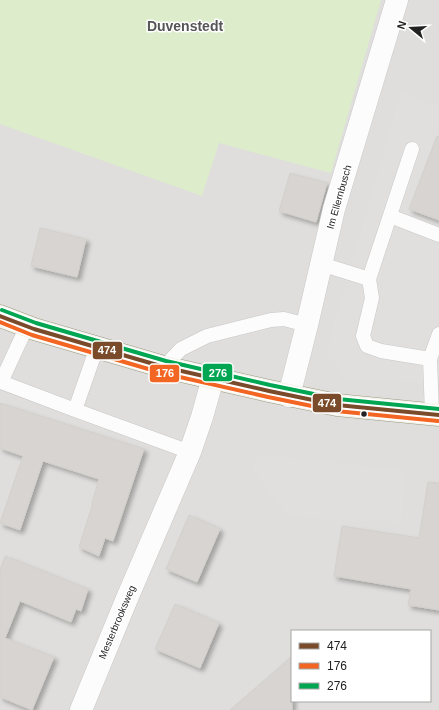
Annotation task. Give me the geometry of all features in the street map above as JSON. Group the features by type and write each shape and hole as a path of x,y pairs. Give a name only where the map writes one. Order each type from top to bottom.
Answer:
{"main road":[{"path":"0,316 26,326 164,367 289,396 337,405 435,415"}],"street":[{"name":"Im Ellernbusch","path":"289,396 334,209 397,0"},
{"name":"Mesterbrooksweg","path":"81,710 190,452 213,378"}],"lane":[{"path":"412,149 369,279 372,298 363,336 367,346 381,351 430,359"},
{"path":"390,216 439,235"},
{"path":"321,264 369,279"},
{"path":"164,367 182,349 207,336 271,320 284,319 307,325"},
{"path":"26,326 0,382 190,452"},
{"path":"435,415 430,359 439,334"},
{"path":"75,410 97,347"}],"shaded area":[{"path":"0,0 439,0 439,710 0,710"},
{"path":"401,92 439,107 439,128 407,211 439,223 439,384 346,378 326,352"},
{"path":"258,454 405,470 401,522 289,517 253,469"}],"green space":[{"path":"0,0 381,0 331,173 219,143 202,196 0,124"}],"building":[{"path":"437,136 439,137 439,220 409,209"},
{"path":"290,173 327,183 316,222 279,211"},
{"path":"40,228 86,239 77,277 31,266"},
{"path":"0,403 144,449 113,541 105,538 99,556 79,547 99,479 43,461 20,530 0,523 23,456 0,448"},
{"path":"428,482 439,483 439,610 408,605 411,589 334,576 342,526 419,538"},
{"path":"189,515 220,529 197,582 166,569"},
{"path":"5,556 88,589 81,611 76,609 71,622 20,601 5,638 54,657 32,710 0,697 0,570"},
{"path":"175,604 219,623 200,668 155,649"},
{"path":"291,657 292,710 230,710"}],"transit line":[{"name":"276","path":"2,310 36,323 166,361 270,385 338,399 439,409"},
{"name":"474","path":"0,316 34,329 164,367 269,391 337,405 439,415"},
{"name":"176","path":"0,322 32,335 162,373 268,397 336,411 438,421"}],"district":[{"name":"Duvenstedt","path":"185,26"}]}
